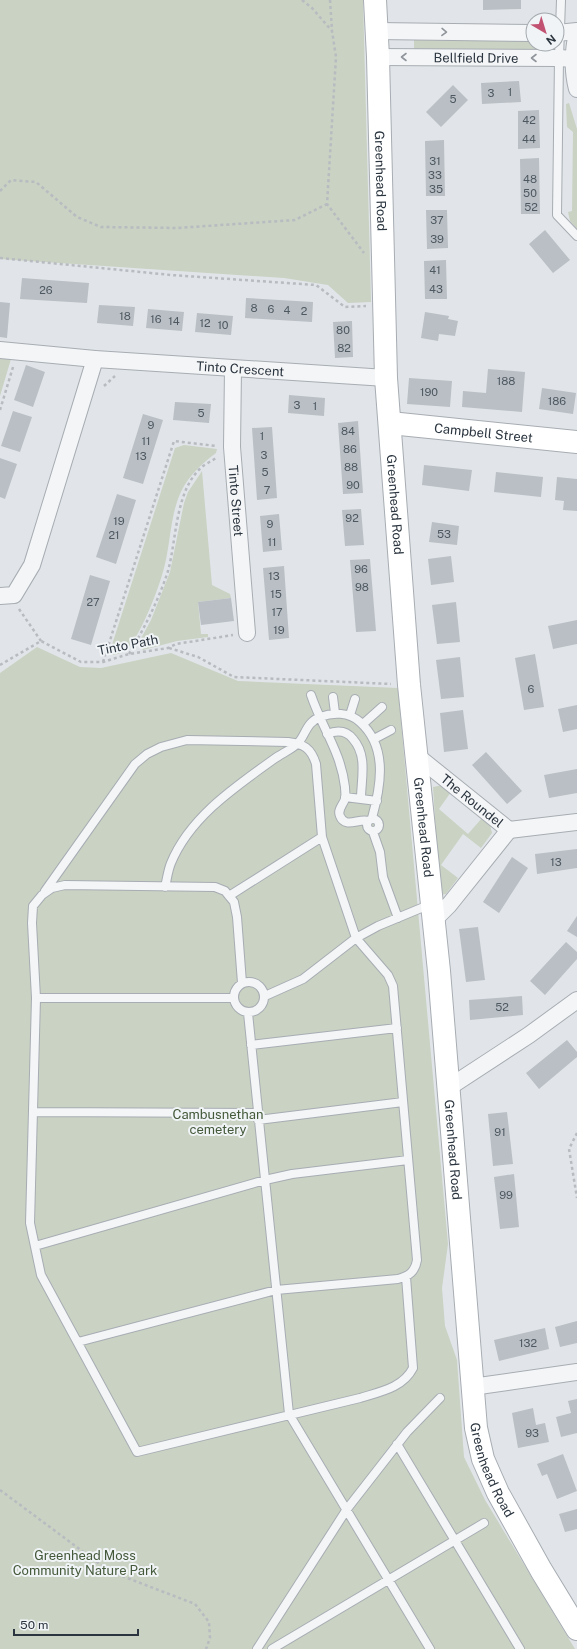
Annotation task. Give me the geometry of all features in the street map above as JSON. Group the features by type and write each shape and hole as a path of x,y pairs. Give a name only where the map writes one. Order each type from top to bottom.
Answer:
{"street":[{"name":"Greenhead Road","path":"375,0 378,57 386,378 410,685 433,912 476,1428 483,1459 498,1493 541,1570 577,1629"},
{"name":"Bellfield Drive","path":"377,31 525,33"},
{"path":"565,33 577,32 566,59 577,89"},
{"name":"Bellfield Drive","path":"378,57 566,59"},
{"name":"Tinto Crescent","path":"0,350 132,362 386,378"},
{"path":"7,596 32,565 95,359"},
{"name":"Tinto Street","path":"233,369 232,448 247,633"},
{"name":"Campbell Street","path":"390,423 577,442"},
{"name":"The Roundel","path":"417,756 509,830"},
{"name":"The Roundel","path":"433,912 449,905 509,830 577,822"},
{"path":"448,1088 529,1035 577,1000"},
{"path":"472,1388 577,1372"}],"lane":[{"path":"560,12 561,0"},
{"path":"564,52 566,59 557,215 577,236"},
{"path":"311,696 318,717 340,761 345,788 345,798 340,811 340,817 344,821 352,823 361,820 370,820"},
{"path":"333,697 335,713"},
{"path":"350,715 355,699"},
{"path":"363,724 382,707"},
{"path":"165,887 170,864 179,846 195,825 213,806 246,779 286,750 298,744 308,725 318,717 335,713 350,715 363,724 374,739 379,758 380,780 376,801 370,820 366,826 368,830 374,832 380,852 383,877 398,918"},
{"path":"374,739 391,730"},
{"path":"327,734 336,731 347,734 352,737 358,747 362,757 361,799"},
{"path":"78,1342 276,1290 398,1279 406,1277 415,1269 417,1260 393,986 388,975 356,938 322,837 316,764 313,753 298,744 187,740 161,747 147,754 136,764 33,906 32,917 36,998 30,1222 41,1275 137,1452 360,1398 394,1387 410,1375 413,1368 406,1277"},
{"path":"345,798 376,801"},
{"path":"229,896 322,837"},
{"path":"42,895 52,888 65,885 215,887 224,891 234,902 237,917 242,983"},
{"path":"265,996 303,979 356,938 398,918 433,912"},
{"path":"250,982 257,984 262,989 265,996 264,1004 259,1010 248,1013 238,1009 234,1002 236,988 242,983 250,982"},
{"path":"36,998 234,998"},
{"path":"248,1013 289,1414 430,1649"},
{"path":"251,1045 397,1028"},
{"path":"33,1112 258,1116 403,1102"},
{"path":"35,1246 264,1180 292,1174 408,1160"},
{"path":"257,1649 347,1509 407,1432 440,1398"},
{"path":"398,1444 520,1649"},
{"path":"272,1649 484,1523"}],"path":[{"path":"302,0 312,8 332,31"},
{"path":"330,0 332,31 336,57 327,204 361,251 384,271"},
{"path":"0,195 1,191 11,180 36,182 77,217 101,227 177,228 295,220 327,204"},
{"path":"0,258 170,275 316,285 345,307 384,304"},
{"path":"0,410 18,351"},
{"path":"104,386 132,362"},
{"path":"103,662 174,441 232,448"},
{"path":"129,654 148,620 168,571 182,501 186,490 203,466 232,448"},
{"path":"0,665 41,641 7,596"},
{"name":"Tinto Path","path":"41,641 81,662 103,662 129,654 168,648 176,644 247,633"},
{"path":"168,648 198,657 234,677 410,685"},
{"path":"577,1133 569,1149 577,1198"},
{"path":"0,1490 108,1571 195,1604 208,1622 210,1638 206,1649"}],"green space":[{"path":"0,0 363,0 371,302 348,303 328,285 284,278 0,259"},
{"path":"414,40 525,41 525,49 414,49"},
{"path":"569,103 577,129 577,229 570,221 568,212 572,211 573,132 567,127 566,104"},
{"path":"0,358 11,359 0,396"},
{"path":"184,445 217,449 216,453 204,462 189,479 178,499 173,516 164,568 144,622 127,649 113,655 110,651 175,448"},
{"path":"202,471 212,585 230,594 231,598 198,602 201,634 208,634 208,637 177,641 143,650 138,644 151,620 170,572 184,503 188,492"},
{"name":"Cambusnethan cemetery","path":"37,647 80,667 101,668 171,653 238,681 398,688 448,1244 442,1288 445,1326 457,1360 464,1457 485,1500 575,1649 0,1649 0,673"},
{"path":"443,785 451,792 439,809 468,834 482,818 490,825 492,833 481,848 463,834 441,865 458,878 446,894 440,895 433,787"}],"building":[{"path":"483,0 521,0 521,9 483,10"},
{"path":"519,81 521,102 482,104 481,83"},
{"path":"453,85 468,100 441,127 426,112"},
{"path":"539,110 540,148 518,149 518,111"},
{"path":"444,140 445,196 426,196 425,141"},
{"path":"539,158 540,214 521,214 520,159"},
{"path":"426,210 447,210 448,248 427,249"},
{"path":"545,230 570,260 553,273 529,244"},
{"path":"446,260 447,299 425,299 424,261"},
{"path":"22,278 89,283 87,303 20,299"},
{"path":"246,298 313,302 312,322 245,318"},
{"path":"0,302 10,303 7,338 0,337"},
{"path":"99,305 135,307 133,326 97,323"},
{"path":"148,309 184,312 182,331 146,328"},
{"path":"425,312 449,316 448,319 458,321 455,336 439,334 438,341 421,338"},
{"path":"197,313 233,316 231,335 195,332"},
{"path":"352,321 353,357 335,358 333,322"},
{"path":"26,365 45,372 33,407 14,400"},
{"path":"488,369 525,372 522,412 462,407 463,391 486,393"},
{"path":"409,378 452,381 450,407 407,404"},
{"path":"542,388 576,393 573,414 539,409"},
{"path":"289,395 325,398 324,416 288,413"},
{"path":"175,402 211,404 209,423 173,420"},
{"path":"13,411 32,417 20,452 1,446"},
{"path":"143,414 163,420 143,484 123,478"},
{"path":"358,421 363,493 343,494 338,423"},
{"path":"272,427 277,498 257,500 252,428"},
{"path":"0,458 17,464 5,499 0,497"},
{"path":"424,465 472,470 469,491 422,485"},
{"path":"496,472 543,477 541,497 494,492"},
{"path":"557,477 577,479 577,511 563,510 564,501 555,500"},
{"path":"117,494 136,500 116,564 96,557"},
{"path":"361,509 364,545 345,546 342,510"},
{"path":"279,514 282,550 263,552 260,516"},
{"path":"432,522 459,526 457,545 429,542"},
{"path":"451,556 454,582 431,585 428,559"},
{"path":"370,559 376,631 356,632 350,560"},
{"path":"284,566 289,638 269,640 263,568"},
{"path":"90,575 110,581 91,645 71,639"},
{"path":"231,598 234,621 201,625 198,602"},
{"path":"456,602 460,642 437,644 432,605"},
{"path":"577,620 577,644 553,649 548,626"},
{"path":"535,654 544,707 524,710 515,658"},
{"path":"460,657 464,697 441,699 436,660"},
{"path":"577,705 577,729 563,732 558,709"},
{"path":"463,710 468,749 444,752 440,713"},
{"path":"486,752 522,791 507,804 472,765"},
{"path":"577,769 577,793 549,798 544,775"},
{"path":"577,849 577,868 537,874 535,854"},
{"path":"512,857 528,868 499,913 483,902"},
{"path":"577,916 577,937 567,931"},
{"path":"478,927 485,980 466,982 459,929"},
{"path":"566,942 577,952 577,959 545,995 530,981"},
{"path":"522,996 523,1015 470,1020 469,1000"},
{"path":"567,1040 577,1052 577,1057 539,1089 526,1073"},
{"path":"507,1112 513,1164 493,1166 488,1114"},
{"path":"514,1174 519,1227 500,1229 494,1177"},
{"path":"577,1321 577,1343 560,1347 555,1327"},
{"path":"545,1328 549,1349 499,1361 494,1340"},
{"path":"577,1399 577,1433 561,1437 556,1417 571,1413 568,1401"},
{"path":"533,1408 536,1425 545,1423 549,1442 518,1448 512,1413"},
{"path":"563,1454 577,1491 557,1499 547,1474 542,1476 537,1464"},
{"path":"577,1509 577,1529 565,1532 559,1514"}],"park label":[{"name":"Greenhead Moss Community Nature Park","path":"85,1562"}]}
